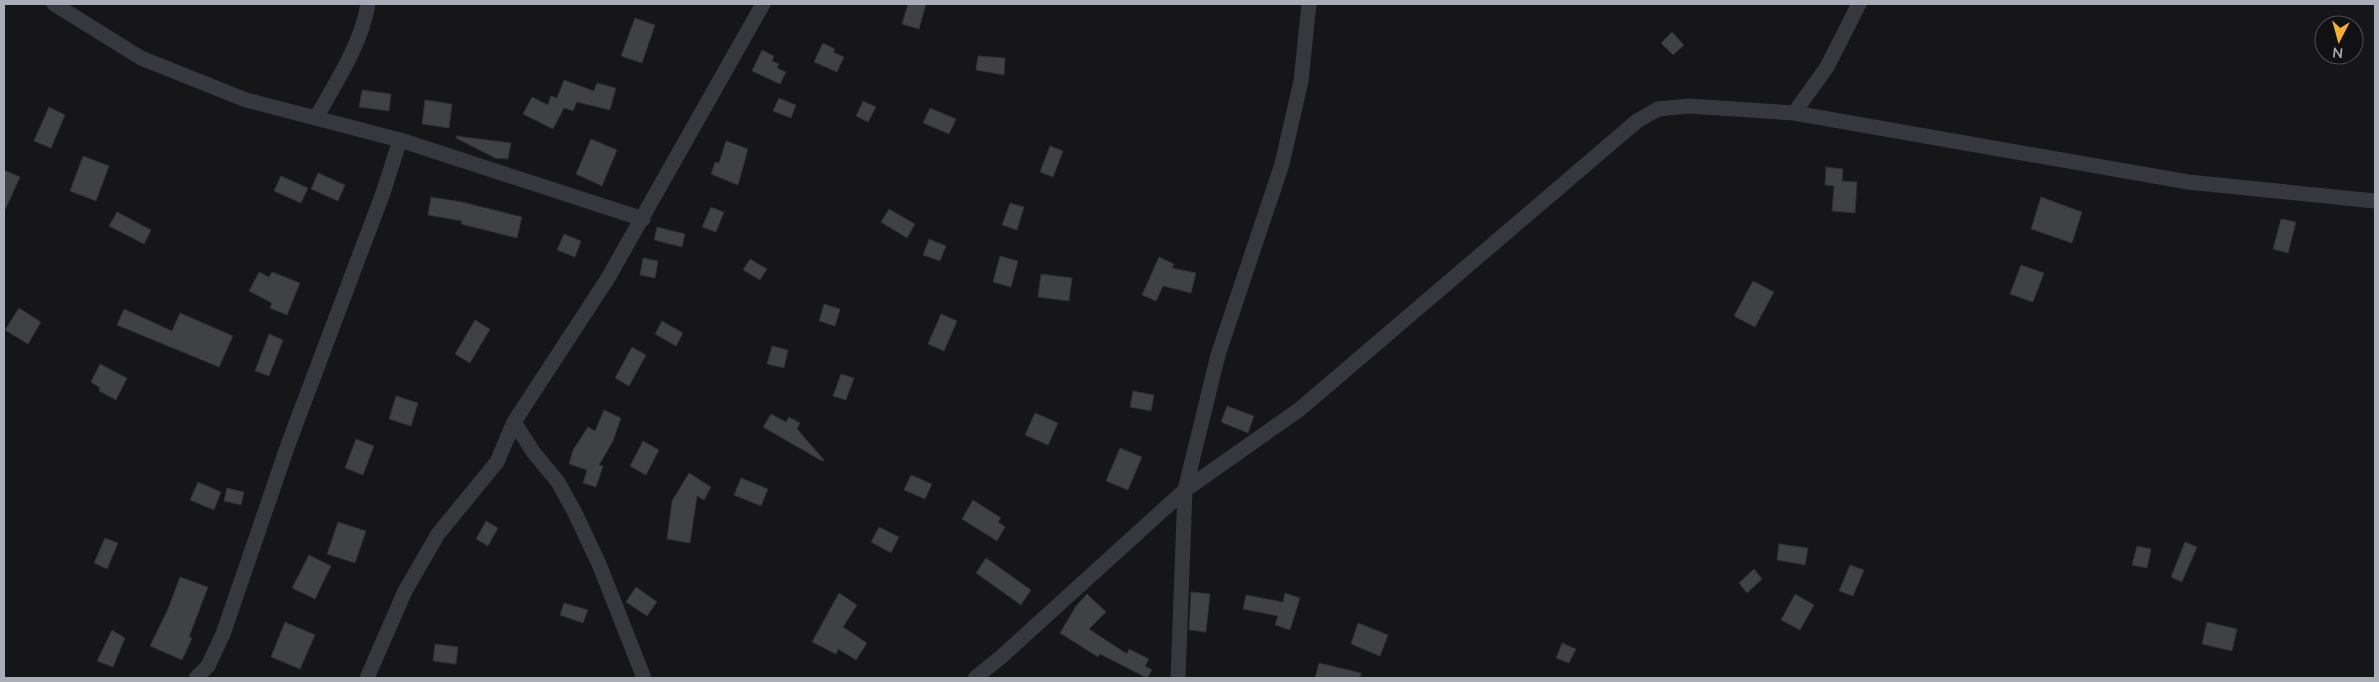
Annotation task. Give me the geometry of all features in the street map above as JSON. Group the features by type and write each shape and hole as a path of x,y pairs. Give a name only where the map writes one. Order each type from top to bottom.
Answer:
{"street":[{"path":"54,4 141,58 246,100 400,140 643,219"},
{"path":"316,118 346,65 365,22 368,4"},
{"path":"367,678 405,591 438,534 497,462 514,422 608,278 763,4"},
{"path":"1178,678 1185,490 1218,355 1282,164 1301,81 1309,4"},
{"path":"1794,113 1827,67 1859,4"},
{"path":"975,678 1002,657 1185,490 1300,409 1637,121 1658,109 1689,106 1794,113 2188,182 2375,201"},
{"path":"196,678 208,666 223,634 266,505 383,193 400,140"},
{"path":"514,422 534,453 558,482 575,513 599,564 644,678"}],"building":[{"path":"908,4 926,4 919,29 902,24"},
{"path":"635,18 655,25 642,63 621,56"},
{"path":"1672,32 1684,45 1673,55 1661,43"},
{"path":"823,43 835,49 833,52 844,57 837,72 814,62"},
{"path":"762,50 774,56 772,61 779,64 777,68 786,72 780,84 752,71"},
{"path":"978,56 1005,58 1004,75 976,70"},
{"path":"564,80 594,91 597,83 616,88 610,110 577,102 573,111 564,108 553,129 523,114 532,97 548,105 551,96 557,98"},
{"path":"362,90 391,94 389,111 359,107"},
{"path":"779,98 796,105 791,118 773,111"},
{"path":"425,100 452,104 449,128 422,124"},
{"path":"863,101 876,107 868,122 856,116"},
{"path":"49,107 65,115 51,148 34,141"},
{"path":"930,108 956,119 949,134 923,123"},
{"path":"456,136 511,143 508,159 495,158 456,138"},
{"path":"591,139 617,150 602,186 576,174"},
{"path":"726,141 748,149 738,185 711,174 715,162 719,163"},
{"path":"1050,146 1063,151 1053,177 1040,172"},
{"path":"83,156 109,166 96,201 70,191"},
{"path":"1826,167 1843,169 1842,181 1857,182 1855,213 1832,211 1834,186 1825,185"},
{"path":"4,170 20,177 4,212"},
{"path":"318,173 345,185 338,201 311,189"},
{"path":"281,176 308,188 301,203 274,191"},
{"path":"431,197 462,202 522,217 517,238 461,224 462,221 428,215"},
{"path":"2041,197 2082,212 2072,243 2031,229"},
{"path":"1010,203 1024,207 1017,230 1002,225"},
{"path":"711,207 724,212 716,232 702,227"},
{"path":"889,209 915,224 907,238 881,222"},
{"path":"117,212 151,230 144,244 109,226"},
{"path":"2281,219 2296,222 2288,253 2273,249"},
{"path":"657,227 685,234 682,247 654,240"},
{"path":"564,234 581,241 575,257 557,250"},
{"path":"929,239 946,246 940,261 923,255"},
{"path":"1000,256 1018,261 1011,287 993,282"},
{"path":"1159,257 1174,264 1172,268 1196,273 1191,293 1163,286 1156,301 1142,295"},
{"path":"643,258 658,261 655,278 640,275"},
{"path":"750,259 767,269 760,280 743,270"},
{"path":"2021,265 2044,273 2033,302 2010,294"},
{"path":"259,272 269,277 272,272 300,283 287,315 270,308 272,303 249,291"},
{"path":"1041,274 1072,278 1069,301 1038,297"},
{"path":"1753,281 1774,292 1755,327 1734,316"},
{"path":"824,304 840,309 835,326 819,321"},
{"path":"19,308 41,322 28,344 5,330"},
{"path":"124,309 172,331 180,313 233,336 219,367 117,325"},
{"path":"941,314 957,321 944,351 928,344"},
{"path":"475,320 490,329 470,363 455,354"},
{"path":"662,321 683,333 676,346 655,334"},
{"path":"269,334 283,340 269,376 255,371"},
{"path":"772,346 788,350 784,368 767,364"},
{"path":"632,347 646,355 629,386 615,378"},
{"path":"100,364 127,378 116,400 99,391 100,388 91,382"},
{"path":"841,374 854,378 846,400 833,396"},
{"path":"1133,391 1154,395 1151,411 1130,407"},
{"path":"396,396 418,403 411,426 389,419"},
{"path":"1227,406 1254,416 1248,433 1221,422"},
{"path":"604,410 621,418 613,441 599,465 603,466 596,487 583,483 587,470 569,464 573,450 588,427 595,431"},
{"path":"1035,413 1058,423 1048,445 1025,435"},
{"path":"771,414 786,422 789,417 800,423 797,429 824,460 822,461 763,427"},
{"path":"356,439 374,446 363,475 345,468"},
{"path":"643,441 659,450 646,475 630,466"},
{"path":"1120,448 1142,457 1128,490 1106,481"},
{"path":"689,473 711,487 704,500 697,496 690,543 667,539 672,501"},
{"path":"911,475 932,484 925,499 904,490"},
{"path":"741,478 768,489 761,506 734,495"},
{"path":"198,482 221,492 214,510 190,500"},
{"path":"227,488 244,492 241,505 224,501"},
{"path":"973,500 1001,518 998,522 1005,527 997,541 962,519"},
{"path":"486,521 498,528 488,546 476,539"},
{"path":"338,522 366,531 355,563 327,554"},
{"path":"879,527 899,537 891,553 871,542"},
{"path":"105,538 118,543 107,569 94,563"},
{"path":"2185,542 2197,547 2182,582 2171,577"},
{"path":"1779,544 1808,548 1805,565 1777,560"},
{"path":"2137,546 2151,549 2147,568 2132,565"},
{"path":"309,555 331,566 315,599 292,588"},
{"path":"986,558 1031,590 1021,605 976,573"},
{"path":"1850,565 1864,570 1853,596 1839,591"},
{"path":"1754,569 1762,579 1747,593 1739,583"},
{"path":"180,577 208,587 189,637 192,638 182,660 150,646 168,609"},
{"path":"636,587 657,602 647,616 626,602"},
{"path":"1191,592 1210,594 1206,632 1189,630"},
{"path":"839,593 857,605 843,627 867,643 856,660 838,649 836,654 812,642"},
{"path":"1285,593 1300,598 1290,630 1275,625 1278,616 1243,609 1246,595 1283,602"},
{"path":"1087,594 1106,612 1089,629 1127,654 1129,649 1149,659 1145,666 1152,670 1147,678 1100,654 1098,657 1060,633 1076,606"},
{"path":"1795,594 1814,605 1800,630 1781,620"},
{"path":"564,603 588,610 583,623 560,615"},
{"path":"285,622 315,635 300,669 271,657"},
{"path":"2207,622 2237,629 2232,651 2202,644"},
{"path":"1358,623 1388,635 1380,656 1351,644"},
{"path":"112,630 125,638 113,667 97,661"},
{"path":"1562,643 1576,649 1569,663 1556,658"},
{"path":"435,644 458,647 456,664 433,661"},
{"path":"1319,663 1361,673 1360,678 1315,678"}]}
